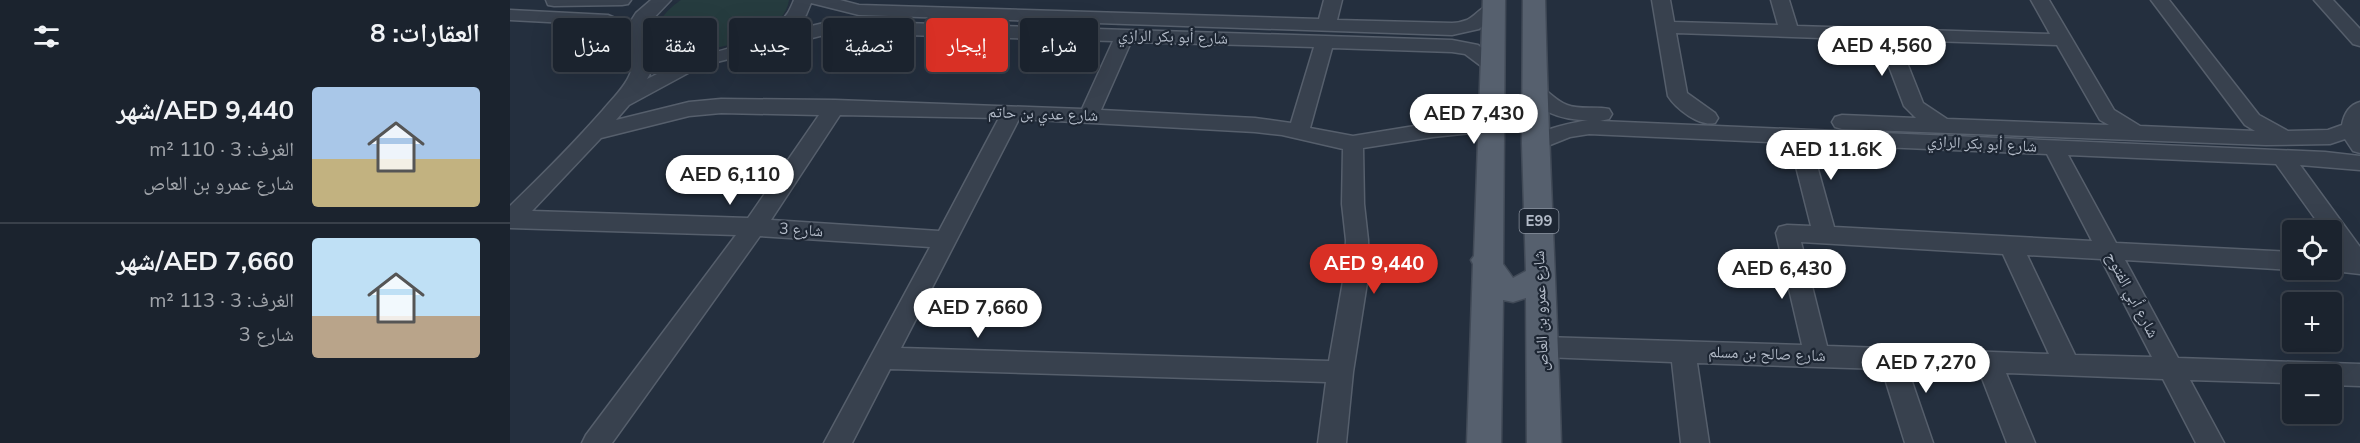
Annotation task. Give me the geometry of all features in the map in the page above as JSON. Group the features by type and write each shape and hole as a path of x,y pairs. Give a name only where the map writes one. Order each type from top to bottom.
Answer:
{"main road":[{"name":"شارع عمرو بن العاص","path":"1533,0 1544,443"},
{"path":"1484,443 1486,260 1494,4"},
{"path":"1486,260 1500,286 1509,291 1520,290 1541,276"}],"street":[{"path":"522,0 622,0"},
{"path":"510,220 599,126 636,83 641,72 634,43 638,22 662,0"},
{"path":"794,18 803,0"},
{"name":"شارع أبو بكر الرازي","path":"818,0 859,10 989,6 1127,27"},
{"path":"1089,115 1138,0"},
{"path":"1299,131 1333,0"},
{"path":"1661,0 1678,96 1662,117"},
{"path":"1780,0 1789,31"},
{"path":"2040,0 2064,40 2102,123"},
{"path":"2160,0 2250,128 2284,148 2360,264"},
{"path":"2323,0 2360,40"},
{"name":"شارع أبو بكر الرازي","path":"811,32 824,29 1127,27 1326,33 1452,29 1472,25 1494,4"},
{"path":"510,15 608,20 620,25 643,53"},
{"path":"1665,27 2064,40"},
{"name":"شارع أبو بكر الرازي","path":"1326,33 1471,49 1492,65"},
{"path":"1886,34 1909,115"},
{"path":"599,126 642,88 674,72"},
{"name":"شارع أبو بكر الرازي","path":"1534,91 1550,106 1563,112 1708,118 1909,115 1942,125 2102,123 2133,132 2250,128"},
{"path":"1678,96 1708,118"},
{"name":"شارع عدي بن حاتم","path":"599,126 689,109 721,106 1089,115 1255,125 1299,131 1334,141 1353,143 1433,130 1491,124"},
{"path":"596,443 754,227 835,107"},
{"path":"2356,137 2352,121 2360,110"},
{"path":"838,443 1013,112"},
{"name":"شارع أبو بكر الرازي","path":"1535,144 1566,131 1589,127 2054,148 2284,148 2360,163"},
{"path":"1799,136 1824,236"},
{"name":"شارع أبو بكر الرازي","path":"2284,148 2330,137 2356,137"},
{"path":"1332,443 1340,372 1357,270 1353,143"},
{"name":"شارع أبي الفتوح","path":"2054,148 2210,443"},
{"name":"شارع 3","path":"510,220 754,227 946,240"},
{"path":"1817,356 1787,233 2282,260"},
{"path":"2012,246 2067,364"},
{"path":"2342,263 2360,264"},
{"name":"شارع صالح بن مسلم","path":"1543,346 2360,375"},
{"path":"1683,351 1695,443"},
{"path":"884,358 1340,372"},
{"path":"1892,358 1918,443"},
{"path":"1989,362 2021,443"}],"green space":[{"path":"681,0 789,0 780,18 729,18 729,45 717,47 717,18 662,18"}]}
